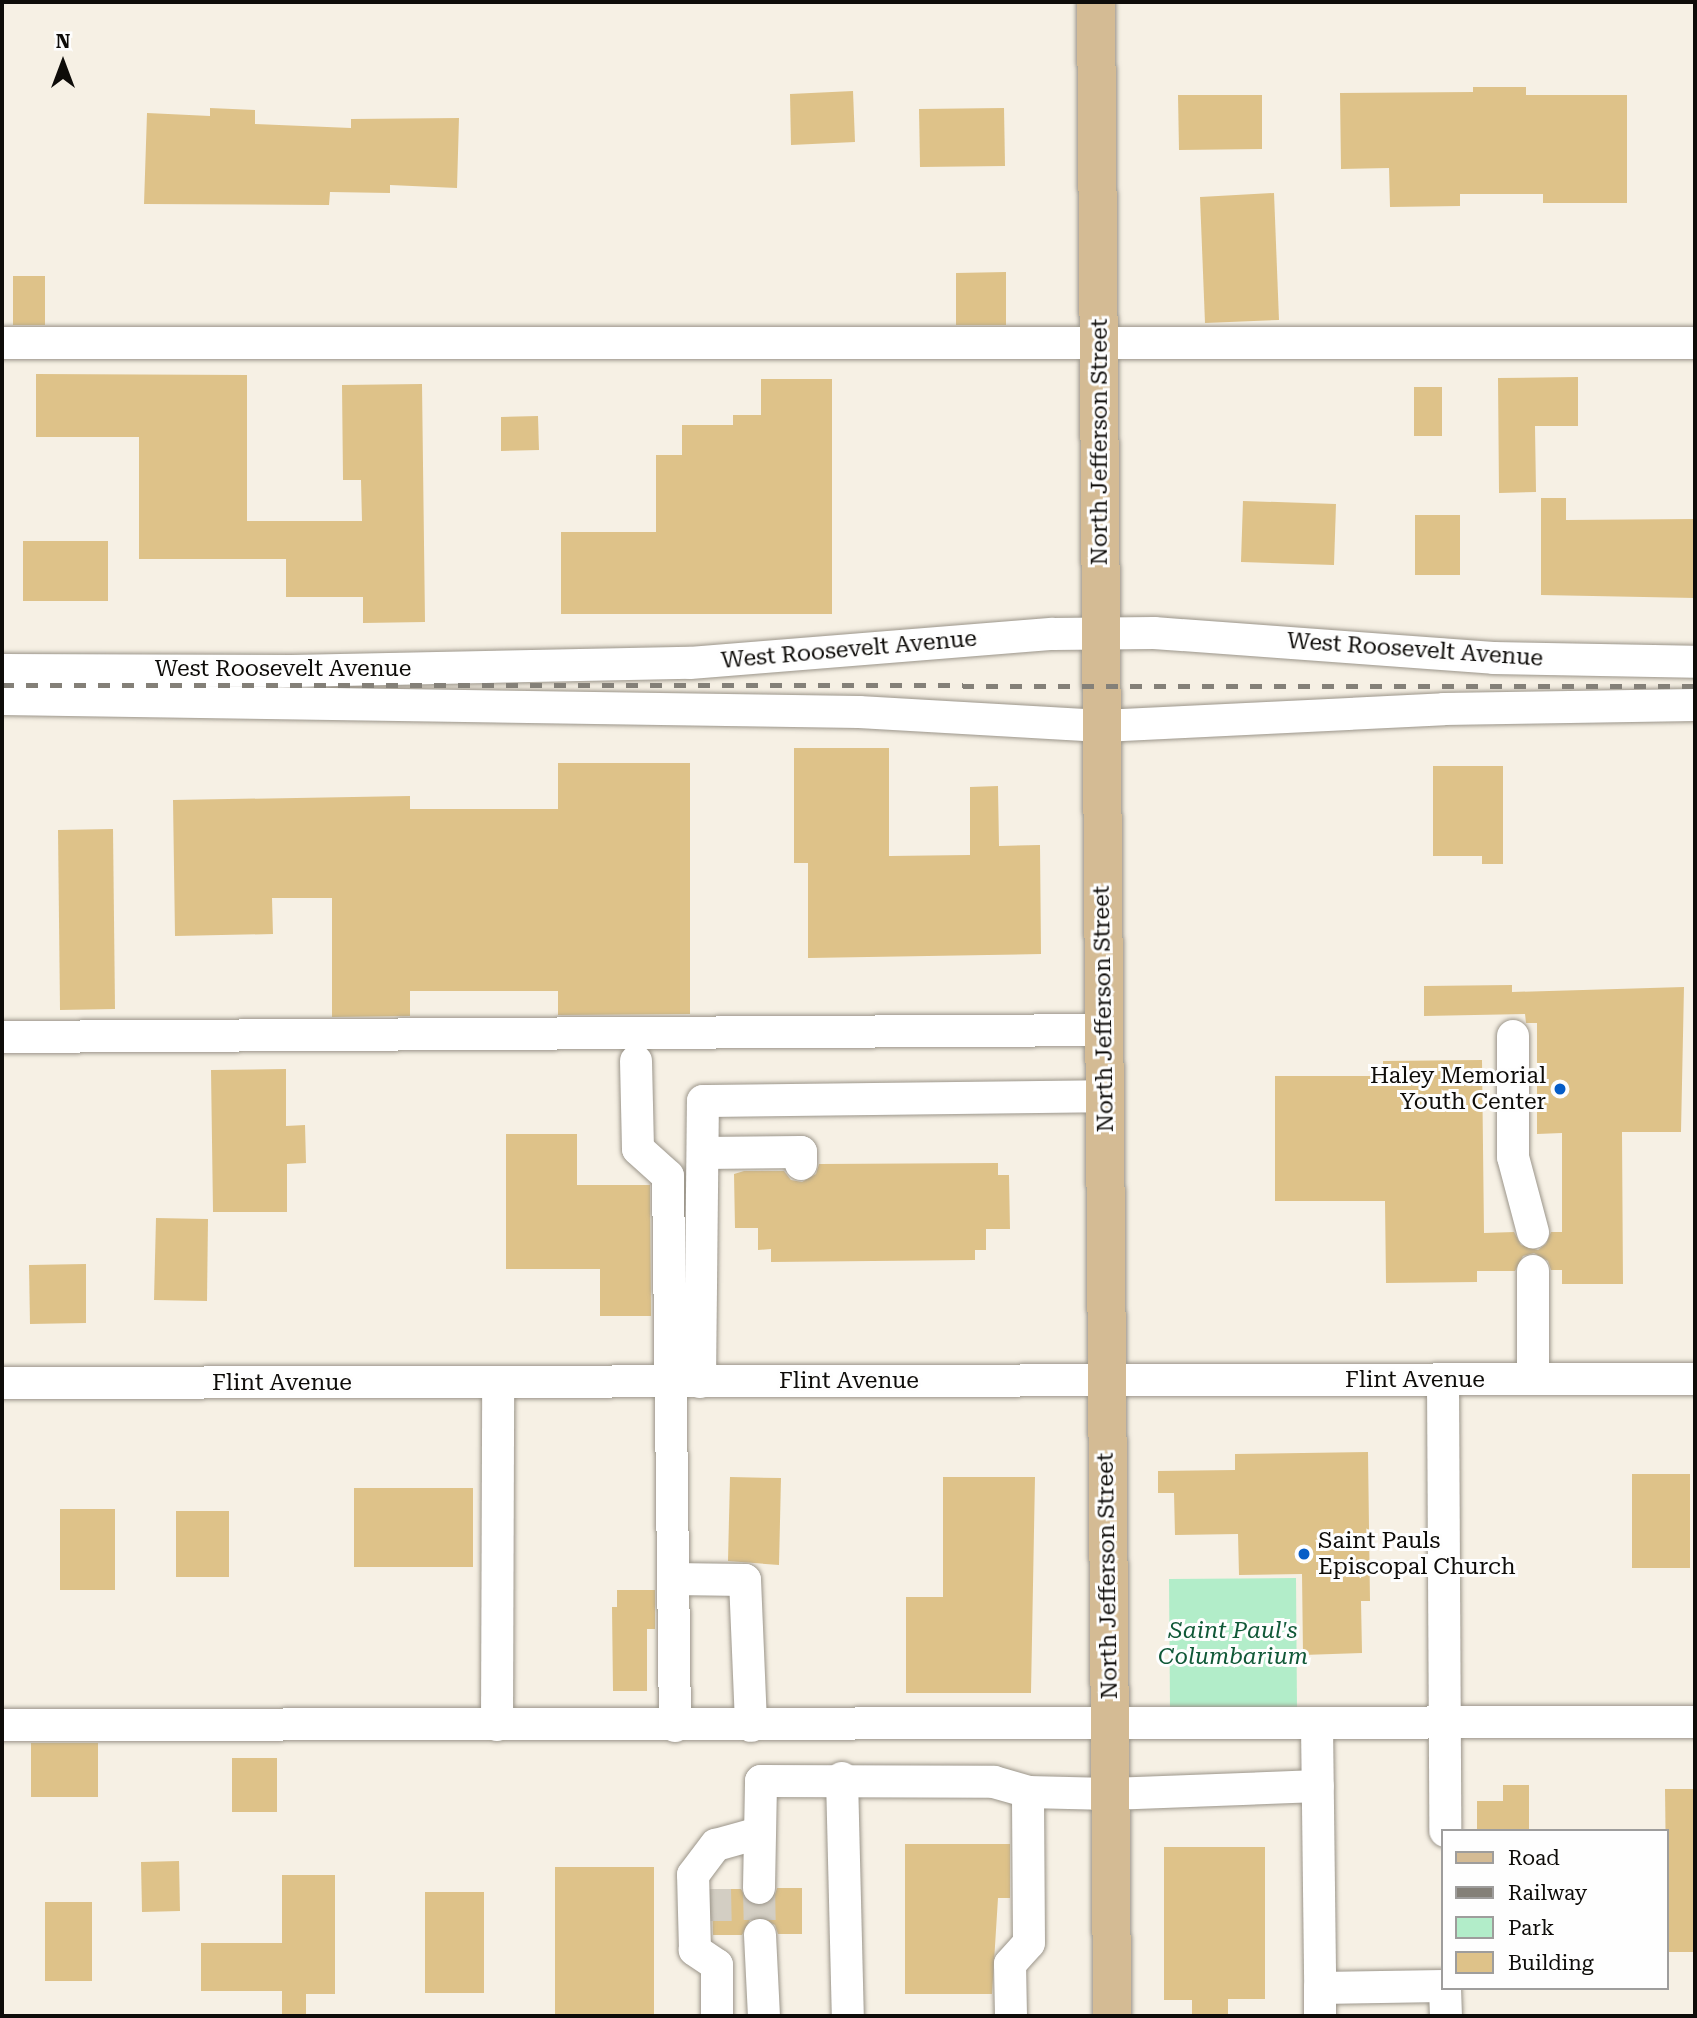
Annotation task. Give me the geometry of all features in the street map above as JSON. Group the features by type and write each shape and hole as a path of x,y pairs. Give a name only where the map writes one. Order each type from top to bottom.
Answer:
{"main road":[{"name":"North Jefferson Street","path":"1096,2 1112,2016"}],"street":[{"path":"2,344 1695,342"},
{"name":"West Roosevelt Avenue","path":"2,670 292,671 690,663 1101,634 1167,633 1493,658 1695,662"},
{"name":"West Roosevelt Avenue","path":"2,699 831,712 1102,726 1444,709 1695,705"},
{"path":"2,1037 1104,1030"},
{"path":"1513,1036 1513,1157 1533,1232"},
{"path":"636,1061 638,1149 668,1176 687,1382"},
{"path":"675,1726 673,1579 703,1153 703,1101 1106,1096"},
{"path":"703,1153 801,1152 801,1164"},
{"path":"1533,1271 1533,1379"},
{"name":"Flint Avenue","path":"2,1383 1695,1379"},
{"path":"1443,1380 1445,1829"},
{"path":"497,1726 498,1382"},
{"path":"673,1579 745,1580 751,1726"},
{"path":"2,1725 1109,1726 1695,1722"},
{"path":"1317,1725 1320,2002 1442,1987"},
{"path":"759,1888 761,1781 842,1778 994,1782 1028,1792 1110,1794 1318,1786"},
{"path":"842,1778 848,2016"},
{"path":"1011,2016 1010,1964 1028,1943 1028,1792"},
{"path":"717,2016 716,1950 695,1950 693,1875 716,1845 759,1833"},
{"path":"715,1889 716,1845"},
{"path":"760,1935 764,2016"},
{"path":"1444,1990 1446,2016"}],"green space":[{"name":"Saint Paul's Columbarium","path":"1296,1578 1297,1709 1170,1710 1169,1579"}],"building":[{"path":"1473,87 1526,87 1526,95 1627,95 1627,203 1543,203 1543,194 1460,194 1460,206 1390,207 1389,168 1341,169 1340,93 1473,92"},
{"path":"853,91 855,142 791,145 790,94"},
{"path":"1178,95 1262,95 1262,149 1179,150"},
{"path":"210,108 255,110 255,124 351,128 351,119 459,118 457,188 390,185 390,193 330,192 329,205 144,204 147,113 210,116"},
{"path":"1004,108 1005,166 920,167 919,109"},
{"path":"1274,193 1279,320 1205,323 1200,197"},
{"path":"1006,272 1006,325 956,325 956,273"},
{"path":"13,276 45,276 45,325 13,325"},
{"path":"36,374 247,375 247,521 362,521 361,480 343,480 342,385 422,384 425,622 363,623 363,597 286,597 286,559 139,559 139,437 36,437"},
{"path":"1578,377 1578,426 1535,426 1536,492 1499,493 1498,378"},
{"path":"761,379 832,379 832,614 561,614 561,532 656,532 656,455 682,455 682,425 733,425 733,415 761,415"},
{"path":"1414,387 1442,387 1442,436 1414,436"},
{"path":"538,416 539,450 501,451 501,417"},
{"path":"1541,498 1566,498 1566,520 1695,519 1695,598 1541,595"},
{"path":"1243,501 1336,504 1334,565 1241,562"},
{"path":"1415,515 1460,515 1460,575 1415,575"},
{"path":"23,541 108,541 108,601 23,601"},
{"path":"794,748 889,748 889,856 970,855 970,787 998,786 999,846 1040,845 1041,954 808,958 808,863 794,863"},
{"path":"558,763 690,763 690,1014 558,1015 558,991 410,991 410,1016 332,1017 332,898 272,898 273,934 175,936 173,800 410,796 410,809 558,809"},
{"path":"1433,766 1503,766 1503,864 1482,864 1482,856 1433,856"},
{"path":"113,829 115,1009 60,1010 58,830"},
{"path":"1512,985 1512,992 1684,987 1681,1132 1622,1132 1623,1284 1562,1284 1562,1270 1551,1270 1548,1261 1534,1253 1523,1256 1515,1271 1477,1271 1477,1282 1386,1283 1385,1201 1275,1201 1275,1076 1383,1076 1383,1061 1482,1060 1484,1233 1514,1232 1521,1245 1538,1250 1546,1244 1551,1232 1562,1232 1562,1133 1537,1134 1537,1023 1526,1023 1525,1014 1424,1016 1424,986"},
{"path":"286,1069 286,1126 305,1125 306,1163 287,1164 287,1212 213,1212 211,1070"},
{"path":"506,1134 577,1134 577,1185 650,1185 651,1316 600,1316 600,1269 506,1269"},
{"path":"998,1163 998,1175 1009,1175 1010,1229 986,1229 986,1250 975,1250 975,1260 771,1262 771,1249 758,1250 758,1228 735,1228 734,1174 744,1171 784,1171 791,1180 802,1182 816,1174 819,1164"},
{"path":"156,1218 208,1219 207,1301 154,1300"},
{"path":"86,1264 86,1323 30,1324 29,1265"},
{"name":"Saint Pauls Episcopal Church","path":"1368,1452 1370,1601 1361,1601 1362,1653 1303,1655 1302,1574 1239,1575 1238,1534 1175,1535 1174,1493 1158,1493 1158,1471 1235,1470 1235,1454"},
{"path":"1632,1474 1690,1474 1690,1568 1632,1568"},
{"path":"730,1477 781,1478 779,1565 728,1561"},
{"path":"943,1477 1035,1477 1031,1693 906,1693 906,1597 943,1597"},
{"path":"354,1488 473,1488 473,1567 354,1567"},
{"path":"60,1509 115,1509 115,1590 60,1590"},
{"path":"176,1511 229,1511 229,1577 176,1577"},
{"path":"617,1590 655,1590 655,1629 647,1629 647,1691 613,1691 612,1607 617,1607"},
{"path":"31,1743 98,1743 98,1797 31,1797"},
{"path":"232,1758 277,1758 277,1812 232,1812"},
{"path":"1503,1785 1529,1785 1529,1829 1477,1829 1477,1801 1503,1801"},
{"path":"1665,1789 1695,1789 1695,1952 1669,1952 1669,1829 1665,1829"},
{"path":"905,1844 1010,1844 1010,1898 998,1898 992,1994 905,1994"},
{"path":"1164,1847 1265,1847 1265,1999 1228,1999 1228,2016 1192,2016 1192,2000 1164,2000"},
{"path":"179,1861 180,1911 142,1912 141,1862"},
{"path":"555,1867 654,1867 654,2016 555,2016"},
{"path":"282,1875 335,1875 335,1994 306,1994 306,2016 282,2016 282,1991 201,1991 201,1943 282,1943"},
{"path":"777,1888 802,1888 802,1934 778,1934 775,1925 760,1917 750,1920 742,1935 713,1935 712,1889 741,1889 749,1903 759,1906 774,1898"},
{"path":"425,1892 484,1892 484,1993 425,1993"},
{"path":"45,1902 92,1902 92,1981 45,1981"}],"tunnel":[{"path":"759,1888 760,1935"},
{"path":"715,1889 716,1935"}],"railway":[{"path":"2,685 1695,686"}],"place":[{"name":"Haley Memorial Youth Center","path":"1560,1089"},
{"name":"Saint Pauls Episcopal Church","path":"1304,1554"}]}
